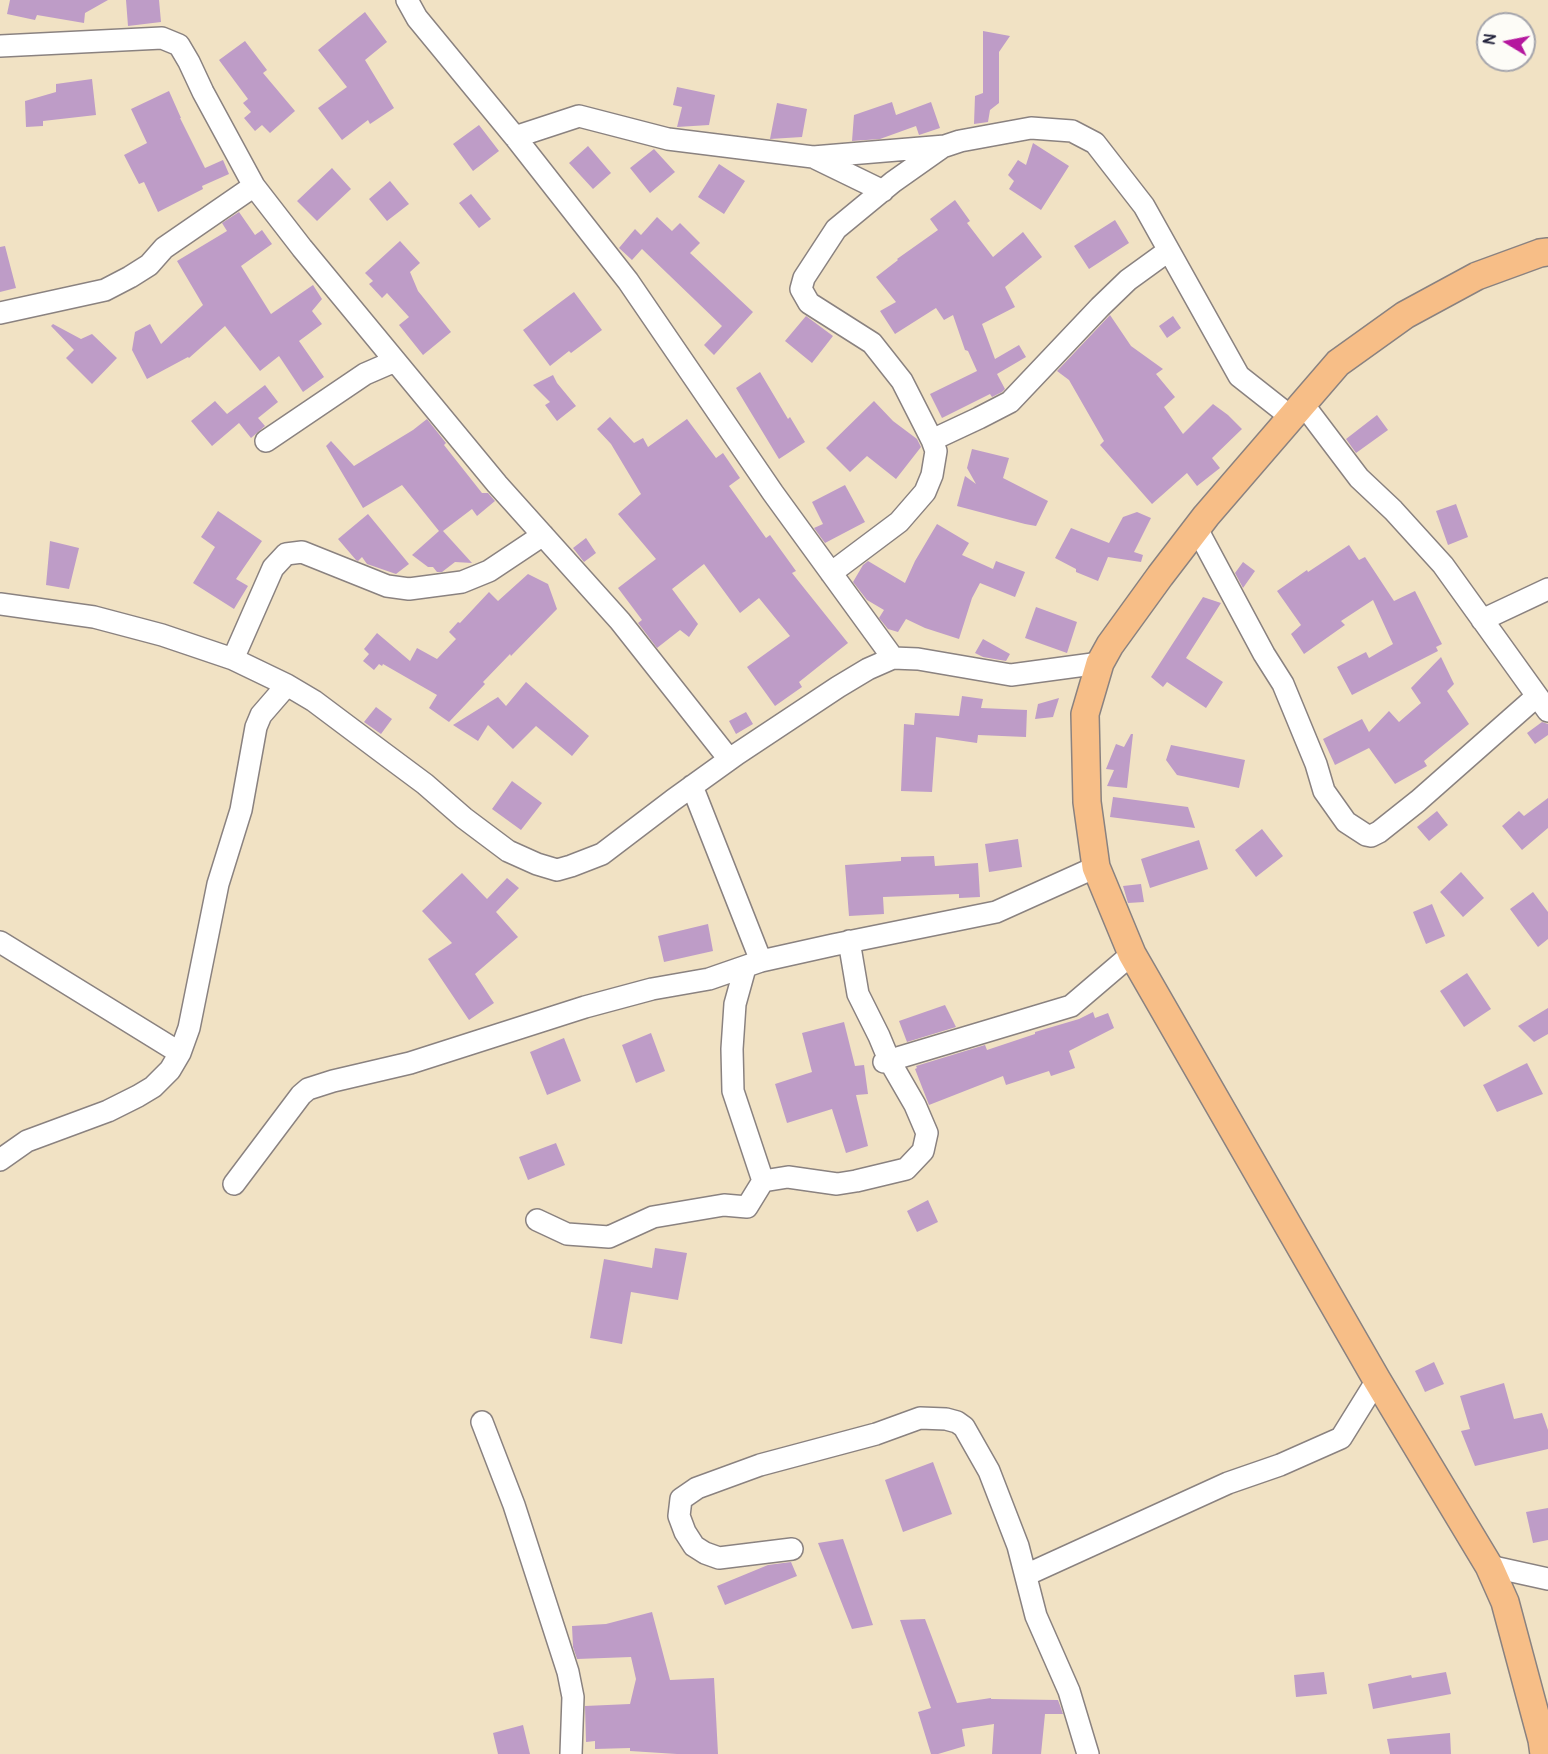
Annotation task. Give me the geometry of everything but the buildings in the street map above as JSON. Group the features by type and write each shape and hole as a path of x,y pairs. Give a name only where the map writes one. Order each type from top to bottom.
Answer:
{"main road":[{"path":"1544,1754 1505,1602 1489,1566 1377,1380 1132,954 1096,867 1087,802 1085,714 1100,663 1122,628 1197,529 1338,363 1405,315 1477,276 1548,252"}],"street":[{"path":"407,0 417,18 515,137 628,281 772,493 893,658"},
{"path":"0,46 162,38 179,45 254,186 302,249 497,484 620,621 729,759"},
{"path":"515,137 579,116 668,139 813,157 945,146 960,141 1031,128 1072,131 1095,143 1144,206 1239,376 1297,410 1359,478 1393,510 1443,565 1543,704 1379,832 1371,836 1366,835 1346,822 1324,791 1316,764 1283,684 1264,654 1197,529"},
{"path":"831,573 899,522 925,492 932,475 936,451 902,381 872,343 809,303 801,289 804,278 836,229 945,146"},
{"path":"813,157 883,191"},
{"path":"0,313 105,290 148,265 160,251 254,186"},
{"path":"932,440 1010,402 1128,280 1168,251"},
{"path":"266,441 365,374 395,361"},
{"path":"233,660 273,568 286,554 302,552 387,586 409,589 462,582 489,571 543,535"},
{"path":"1482,620 1548,589"},
{"path":"0,604 94,617 162,635 233,660 287,685 314,701 378,748 508,851 556,870 602,854 729,759 838,687 868,669 893,658 918,659 1011,675 1100,663"},
{"path":"0,1160 27,1141 108,1111 138,1096 153,1087 170,1070 180,1053 189,1028 218,884 240,810 256,727 261,715 287,685"},
{"path":"692,786 753,964 735,1004 732,1049 733,1091 763,1181"},
{"path":"234,1184 301,1095 308,1089 333,1080 410,1063 585,1007 652,989 709,979 753,964 849,942 996,912 1096,867"},
{"path":"0,942 180,1053"},
{"path":"537,1220 567,1234 609,1237 653,1217 724,1205 747,1207 763,1181 788,1177 837,1184 906,1169 923,1151 927,1133 915,1106 887,1061 879,1036 858,994 849,942"},
{"path":"887,1061 1071,1006 1132,954"},
{"path":"1026,1575 1210,1491 1280,1465 1341,1438 1377,1380"},
{"path":"792,1549 718,1558 705,1553 694,1546 685,1532 679,1516 681,1499 697,1488 760,1465 876,1434 920,1418 946,1419 957,1422 964,1427 990,1471 1018,1546 1036,1616 1069,1691 1088,1754"},
{"path":"482,1422 514,1505 568,1672 573,1697 571,1754"},
{"path":"1489,1566 1548,1579"}]}
